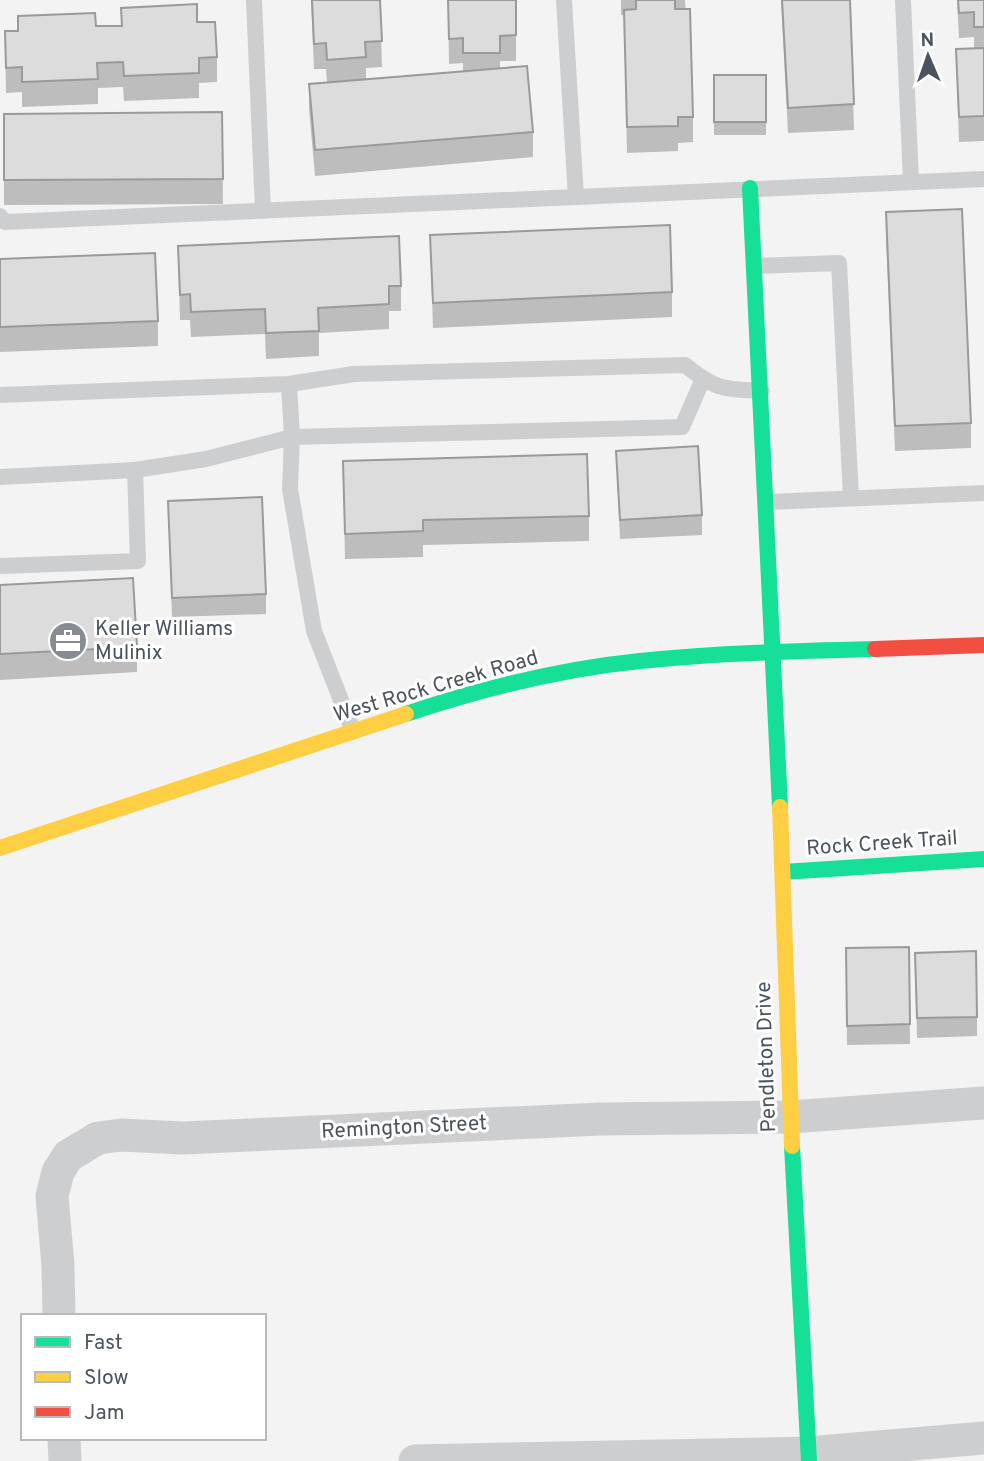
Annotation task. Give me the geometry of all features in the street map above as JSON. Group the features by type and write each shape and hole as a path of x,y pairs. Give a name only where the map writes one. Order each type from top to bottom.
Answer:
{"street":[{"name":"Pendleton Drive","path":"750,188 774,652 790,1117 808,1457"},
{"name":"West Rock Creek Road","path":"0,848 495,687 588,668 640,661 774,652 984,645"},
{"name":"Rock Creek Trail","path":"783,872 984,859"},
{"name":"Remington Street","path":"59,1314 52,1196 58,1172 68,1156 98,1138 121,1135 181,1138 601,1119 790,1117 984,1103"},
{"path":"415,1461 808,1457 984,1438"},
{"path":"64,1440 65,1461"}],"lane":[{"path":"254,0 263,211"},
{"path":"564,0 576,197"},
{"path":"903,0 911,182"},
{"path":"0,216 5,222 984,179"},
{"path":"754,266 839,263 851,498"},
{"path":"0,395 289,384 354,374 685,365 704,380 723,389 762,391"},
{"path":"0,477 135,470 206,459 292,437 682,427 704,380"},
{"path":"289,384 292,437 290,489 314,631 354,731"},
{"path":"0,566 138,561 135,470"},
{"path":"767,502 984,493"}],"building":[{"path":"312,0 380,0 382,41 365,42 366,57 327,60 326,43 314,44"},
{"path":"448,0 516,0 516,35 500,36 500,53 463,53 463,38 449,39"},
{"path":"636,0 675,0 675,9 690,9 693,117 678,117 678,126 627,127 624,10 636,9"},
{"path":"782,0 850,0 854,104 788,108"},
{"path":"958,0 984,0 984,27 974,27 974,12 959,13"},
{"path":"197,4 197,22 215,22 217,57 199,58 199,73 124,76 123,62 97,63 98,79 22,82 22,67 6,68 5,31 18,31 18,16 95,13 96,26 122,26 121,8"},
{"path":"984,48 984,116 959,117 956,49"},
{"path":"527,66 533,132 315,150 309,84"},
{"path":"714,75 766,75 766,122 714,122"},
{"path":"222,112 223,179 4,180 4,114"},
{"path":"962,209 971,423 895,426 886,212"},
{"path":"670,225 672,292 433,303 430,235"},
{"path":"399,236 401,286 389,286 389,304 318,308 319,331 266,333 265,309 191,312 190,294 180,295 178,246"},
{"path":"155,253 158,321 0,327 0,259"},
{"path":"698,446 702,515 620,520 616,451"},
{"path":"587,454 589,516 423,520 423,531 345,534 343,461"},
{"path":"262,497 266,594 172,598 168,501"},
{"name":"Keller Williams Mulinix","path":"133,578 137,647 0,654 0,585"},
{"path":"909,947 910,1024 847,1026 846,948"},
{"path":"976,951 977,1017 917,1018 915,953"}],"traffic: fast":[{"path":"750,188 780,807"},
{"path":"406,714 463,696 580,669 669,658 875,649"},
{"path":"783,872 984,859"},
{"path":"792,1146 809,1461"}],"traffic: slow":[{"path":"0,848 406,714"},
{"path":"780,807 792,1146"}],"traffic: jam":[{"path":"875,649 984,645"}],"place":[{"name":"Keller Williams Mulinix","path":"68,641"}]}
